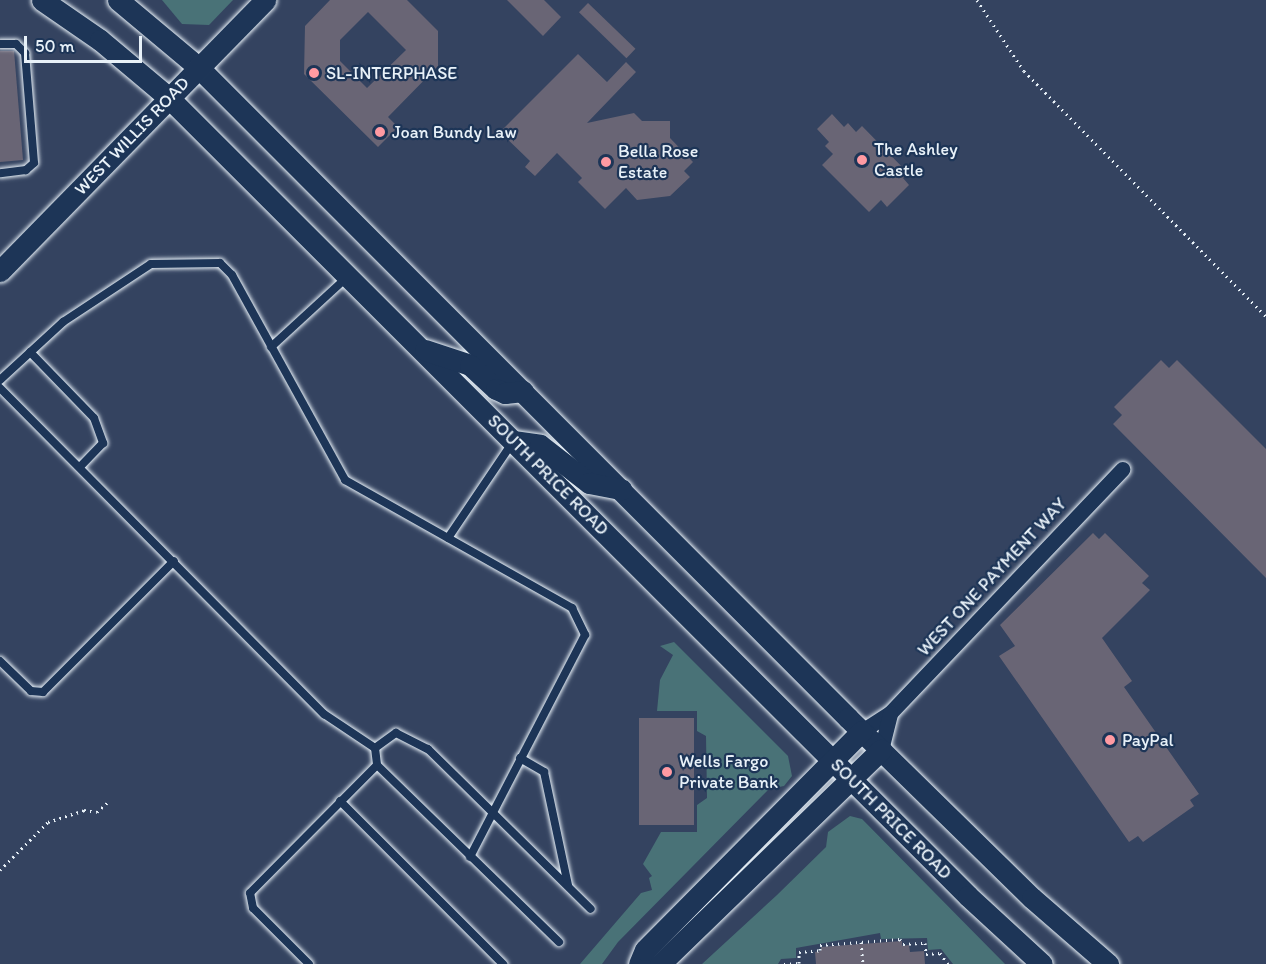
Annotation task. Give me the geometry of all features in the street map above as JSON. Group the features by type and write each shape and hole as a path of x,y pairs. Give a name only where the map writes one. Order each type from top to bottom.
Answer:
{"main road":[{"name":"SOUTH PRICE ROAD","path":"42,0 117,53 169,98 852,780 1042,964"},
{"path":"118,0 198,68 862,731 1032,898 1108,964"},
{"name":"WEST WILLIS ROAD","path":"0,272 265,0"},
{"path":"421,349 470,365 496,389 505,393 523,391"},
{"path":"513,441 540,446 589,483 621,489"},
{"path":"639,964 645,950 862,731"},
{"path":"660,964 882,750"}],"street":[{"name":"WEST ONE PAYMENT WAY","path":"862,731 890,713 1122,469"},
{"path":"882,750 890,713"}],"lane":[{"path":"0,44 16,44 25,53 33,163 26,170 0,173"},
{"path":"0,380 63,321 150,264 220,263 232,275 345,480 572,608 585,635 470,857"},
{"path":"272,347 348,276"},
{"path":"30,352 94,418 103,443 80,467"},
{"path":"0,388 324,714 375,748 377,765 559,942"},
{"path":"448,538 513,441"},
{"path":"0,661 31,691 43,692 174,561"},
{"path":"375,748 396,733 428,749 591,909"},
{"path":"520,758 544,772 569,887"},
{"path":"309,964 253,908 250,893 377,765"},
{"path":"340,801 503,964"}],"path":[{"path":"977,0 1024,71 1266,316"},
{"path":"0,870 48,822 84,810 97,812 108,802"},
{"path":"783,964 799,963 799,952 820,950 820,945 861,942 925,943 926,954 940,953 948,964"},
{"path":"861,942 863,964"}],"green space":[{"path":"162,0 233,0 209,25 182,24"},
{"path":"674,642 788,756 792,776 784,786 769,789 618,942 602,964 580,964 641,893 652,890 649,878 652,876 643,864 661,832 697,832 697,805 707,798 706,736 697,731 697,711 657,711 660,680 673,655 660,646"},
{"path":"850,816 862,819 1005,964 953,964 941,949 928,950 927,938 881,939 880,933 796,948 796,958 781,959 778,964 702,964 826,847 828,832"}],"building":[{"path":"330,0 407,0 438,31 438,66 388,117 398,127 378,147 304,74 305,26","holes":["368,12 406,50 367,88 340,61 340,40"]},
{"path":"507,0 544,0 561,17 543,36"},
{"path":"588,3 635,49 626,58 579,12"},
{"path":"0,51 14,51 23,160 0,162"},
{"path":"578,54 607,82 626,62 636,72 587,123 634,113 642,121 670,121 670,138 693,162 684,171 690,177 670,196 637,200 626,188 605,209 578,182 582,178 557,153 535,176 525,167 530,161 500,132"},
{"name":"The Ashley Castle","path":"832,114 844,127 848,123 856,132 862,126 908,173 903,178 909,185 887,207 881,200 869,212 822,165 833,154 825,146 829,142 817,129"},
{"path":"1161,360 1169,368 1177,360 1266,449 1266,578 1113,424 1122,415 1114,407"},
{"name":"PayPal","path":"1093,533 1099,539 1105,533 1149,576 1142,583 1150,590 1102,638 1132,681 1124,687 1199,794 1190,800 1194,806 1143,842 1138,836 1129,842 999,656 1015,646 1000,625"},
{"name":"Wells Fargo Private Bank","path":"639,718 694,718 694,825 639,825"},
{"path":"902,941 902,946 909,945 910,952 924,951 925,964 816,964 815,952 821,951 821,947"}],"place":[{"name":"SL-INTERPHASE","path":"314,73"},
{"name":"Joan Bundy Law","path":"380,132"},
{"name":"The Ashley Castle","path":"862,160"},
{"name":"Bella Rose Estate","path":"606,162"},
{"name":"PayPal","path":"1110,740"},
{"name":"Wells Fargo Private Bank","path":"667,772"}]}
